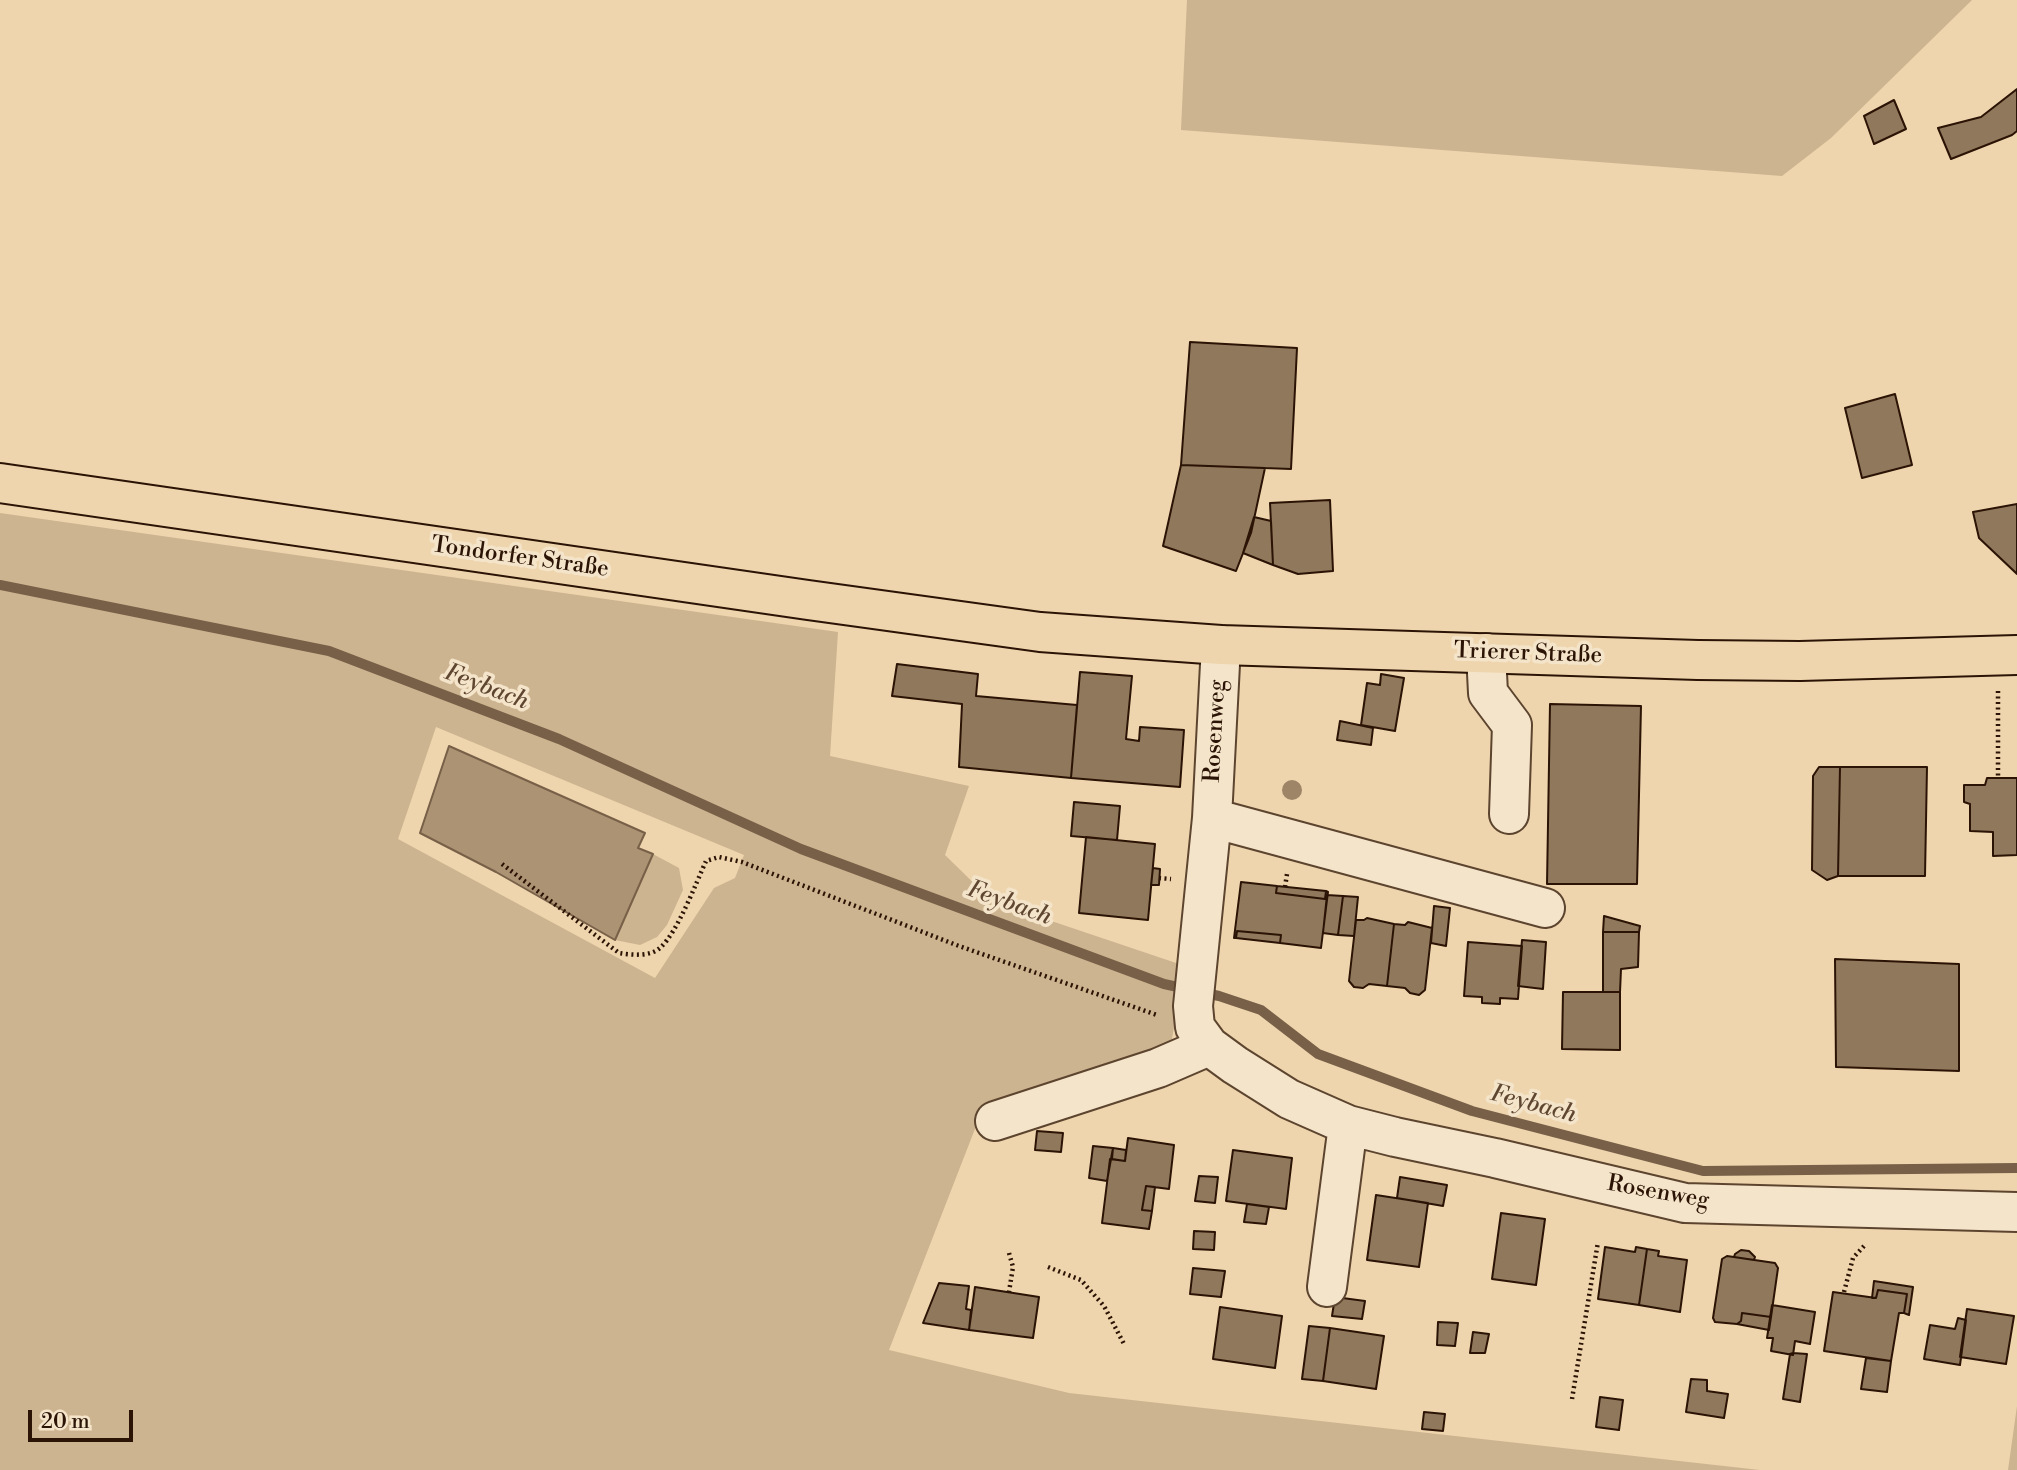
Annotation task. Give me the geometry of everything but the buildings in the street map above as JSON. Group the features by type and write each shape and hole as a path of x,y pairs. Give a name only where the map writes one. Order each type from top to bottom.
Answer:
{"main road":[{"name":"Tondorfer Straße","path":"0,483 1040,632"},
{"name":"Trierer Straße","path":"1040,632 1221,645 1800,661 2017,655"}],"street":[{"name":"Rosenweg","path":"1221,645 1212,818 1198,964 1199,1027 1289,1099 1348,1125 1685,1203 2017,1212"},
{"path":"1486,653 1488,693 1512,725 1509,814"},
{"path":"1212,818 1545,908"},
{"path":"995,1121 1158,1068 1199,1027"},
{"path":"1327,1287 1348,1125"}],"path":[{"path":"1998,688 1998,778"},
{"path":"502,864 620,953 635,956 660,949 672,933 706,861 719,857 742,862 959,946 1147,1012 1199,1027"},
{"path":"1844,1292 1853,1258 1872,1239"},
{"path":"1572,1399 1598,1242"},
{"path":"1009,1253 1013,1267 1009,1292"},
{"path":"1048,1267 1081,1280 1104,1306 1124,1345"}],"shaded area":[{"path":"1187,0 1972,0 1831,138 1782,176 1181,130"},
{"path":"0,513 838,632 830,756 969,786 945,855 992,901 1185,966 1171,1044 980,1116 889,1350 1069,1393 1760,1470 0,1470","holes":["436,727 744,855 735,878 714,888 655,978 398,839"]},
{"path":"449,746 645,833 638,848 653,854 615,940 496,872 420,833"},
{"path":"653,854 679,868 683,890 667,925 657,937 640,945 615,940"},
{"path":"2017,1406 2017,1470 2008,1470"}],"waterway":[{"name":"Feybach","path":"0,585 329,651 559,739 801,849 1164,984 1219,996 1261,1010 1318,1054 1472,1111 1703,1171 2017,1168"}]}
